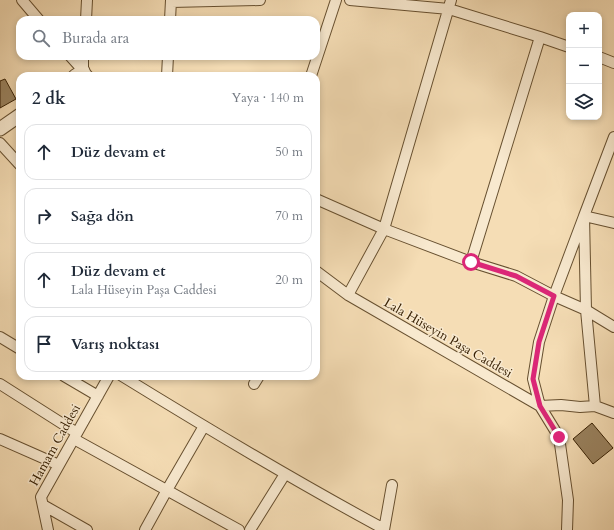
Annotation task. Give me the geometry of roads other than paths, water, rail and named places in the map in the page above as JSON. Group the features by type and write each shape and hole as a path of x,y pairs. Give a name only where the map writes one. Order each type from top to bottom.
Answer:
{"street":[{"path":"22,0 36,16"},
{"path":"86,16 87,0"},
{"path":"170,16 171,1 260,0"},
{"path":"320,49 336,0"},
{"path":"350,0 450,5 566,46"},
{"path":"348,295 384,229 450,5"},
{"path":"471,262 540,37"},
{"path":"602,59 614,63"},
{"path":"73,60 81,72"},
{"path":"82,72 84,60"},
{"path":"167,72 168,60"},
{"path":"312,72 316,60"},
{"path":"0,129 16,118"},
{"path":"614,137 554,296 539,342 533,379 540,406 595,406 614,413"},
{"path":"0,143 16,161"},
{"path":"320,201 384,229 471,262 516,276 554,296 586,310 614,327"},
{"path":"584,216 614,223"},
{"path":"584,216 586,310 595,406"},
{"name":"Lala Hüseyin Paşa Caddesi","path":"320,277 348,295 540,406 559,437 568,500 567,530"},
{"path":"0,336 16,346"},
{"path":"71,380 98,396"},
{"name":"Hamam Caddesi","path":"48,530 41,497 107,380"},
{"path":"129,380 285,474 384,529 392,485"},
{"path":"0,384 75,436 166,490 239,530"},
{"path":"145,530 166,490 204,426"},
{"path":"0,439 59,465"},
{"path":"250,530 285,474"},
{"path":"43,505 87,530"}]}
